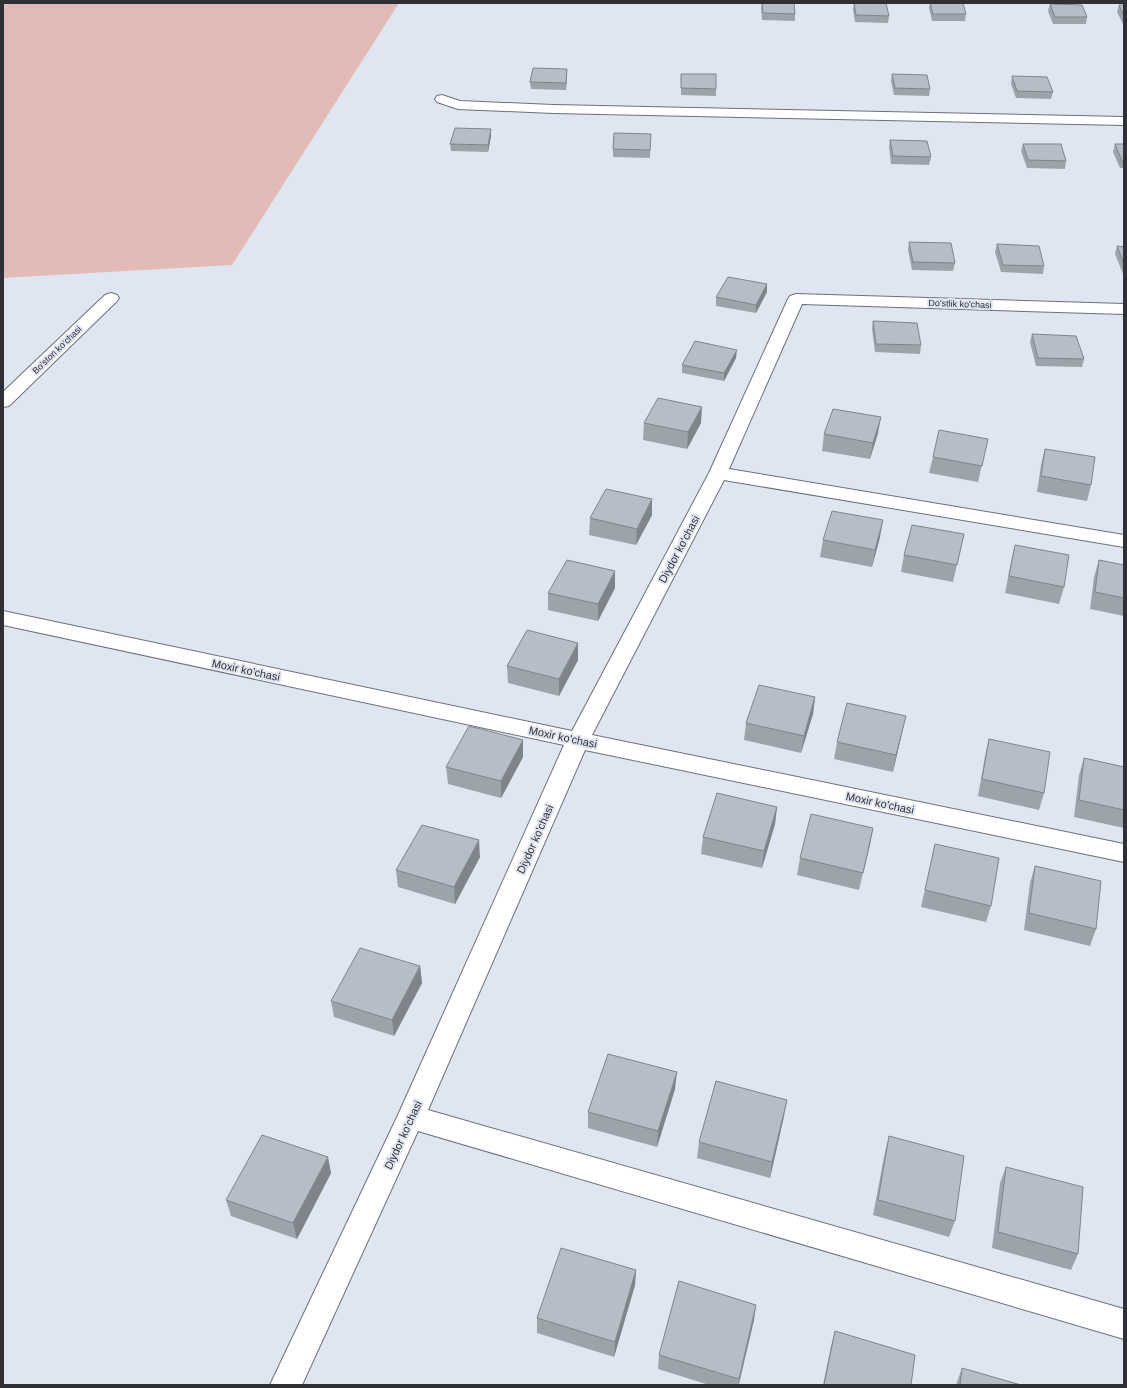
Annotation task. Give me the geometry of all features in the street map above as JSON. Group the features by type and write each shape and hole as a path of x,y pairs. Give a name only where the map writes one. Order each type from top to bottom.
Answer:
{"street":[{"path":"442,99 458,105 553,109 1124,121"},
{"name":"Bo'ston ko'chasi","path":"3,402 111,298"},
{"name":"Do'stlik ko'chasi","path":"796,299 1124,309"},
{"name":"Diydor ko'chasi","path":"286,1385 411,1117 578,740 718,473 796,299"},
{"path":"718,473 1124,541"},
{"name":"Moxir ko'chasi","path":"3,618 578,740 1124,853"},
{"path":"411,1117 1124,1324"}],"shaded area":[{"path":"3,3 399,3 232,265 3,278"}],"building":[{"path":"762,3 794,3 795,14 763,13"},
{"path":"854,3 886,3 889,16 856,15"},
{"path":"930,3 963,3 966,14 933,14"},
{"path":"1050,4 1082,5 1087,17 1055,17"},
{"path":"1119,5 1124,5 1124,16"},
{"path":"533,68 567,69 566,83 530,82"},
{"path":"681,74 716,74 716,89 681,88"},
{"path":"892,74 927,75 930,89 895,88"},
{"path":"1012,76 1047,77 1053,92 1017,91"},
{"path":"455,128 491,129 488,145 450,144"},
{"path":"614,133 651,134 650,150 613,149"},
{"path":"890,140 927,141 931,157 893,156"},
{"path":"1023,144 1061,144 1066,161 1028,160"},
{"path":"1115,144 1124,144 1124,161 1122,161"},
{"path":"909,242 951,243 955,263 913,262"},
{"path":"997,244 1039,246 1044,266 1003,265"},
{"path":"1117,246 1124,247 1124,264"},
{"path":"728,277 767,284 756,305 716,297"},
{"path":"873,321 917,323 921,345 876,344"},
{"path":"1032,334 1076,336 1084,359 1038,358"},
{"path":"695,341 737,350 724,373 682,365"},
{"path":"658,398 702,407 688,432 644,423"},
{"path":"833,409 881,417 873,443 824,434"},
{"path":"939,430 988,439 982,466 933,457"},
{"path":"1045,449 1095,457 1091,485 1041,476"},
{"path":"606,489 652,499 637,529 590,518"},
{"path":"832,511 883,520 875,550 823,540"},
{"path":"912,525 964,534 957,565 904,555"},
{"path":"1015,545 1069,555 1064,587 1009,576"},
{"path":"567,560 615,571 598,604 548,593"},
{"path":"1099,560 1124,565 1124,598 1095,592"},
{"path":"527,630 578,643 559,679 507,666"},
{"path":"759,685 815,697 804,736 746,723"},
{"path":"847,703 906,716 896,755 837,742"},
{"path":"469,726 523,740 501,781 446,767"},
{"path":"989,739 1050,752 1044,793 982,779"},
{"path":"1084,758 1124,767 1124,810 1079,800"},
{"path":"717,793 777,807 764,851 703,837"},
{"path":"811,814 873,828 863,873 800,858"},
{"path":"422,825 479,840 454,887 396,870"},
{"path":"935,844 999,858 991,906 925,890"},
{"path":"1035,866 1101,881 1096,929 1029,913"},
{"path":"360,948 420,966 392,1020 331,1001"},
{"path":"608,1054 677,1072 658,1131 588,1112"},
{"path":"716,1081 787,1100 772,1162 699,1142"},
{"path":"262,1135 328,1157 293,1223 226,1200"},
{"path":"889,1136 964,1156 955,1221 878,1200"},
{"path":"1006,1167 1083,1187 1078,1254 998,1232"},
{"path":"561,1248 636,1270 615,1342 537,1318"},
{"path":"679,1281 756,1305 739,1379 659,1355"},
{"path":"835,1331 915,1355 911,1385 824,1385"},
{"path":"962,1368 1021,1385 960,1385"}]}
